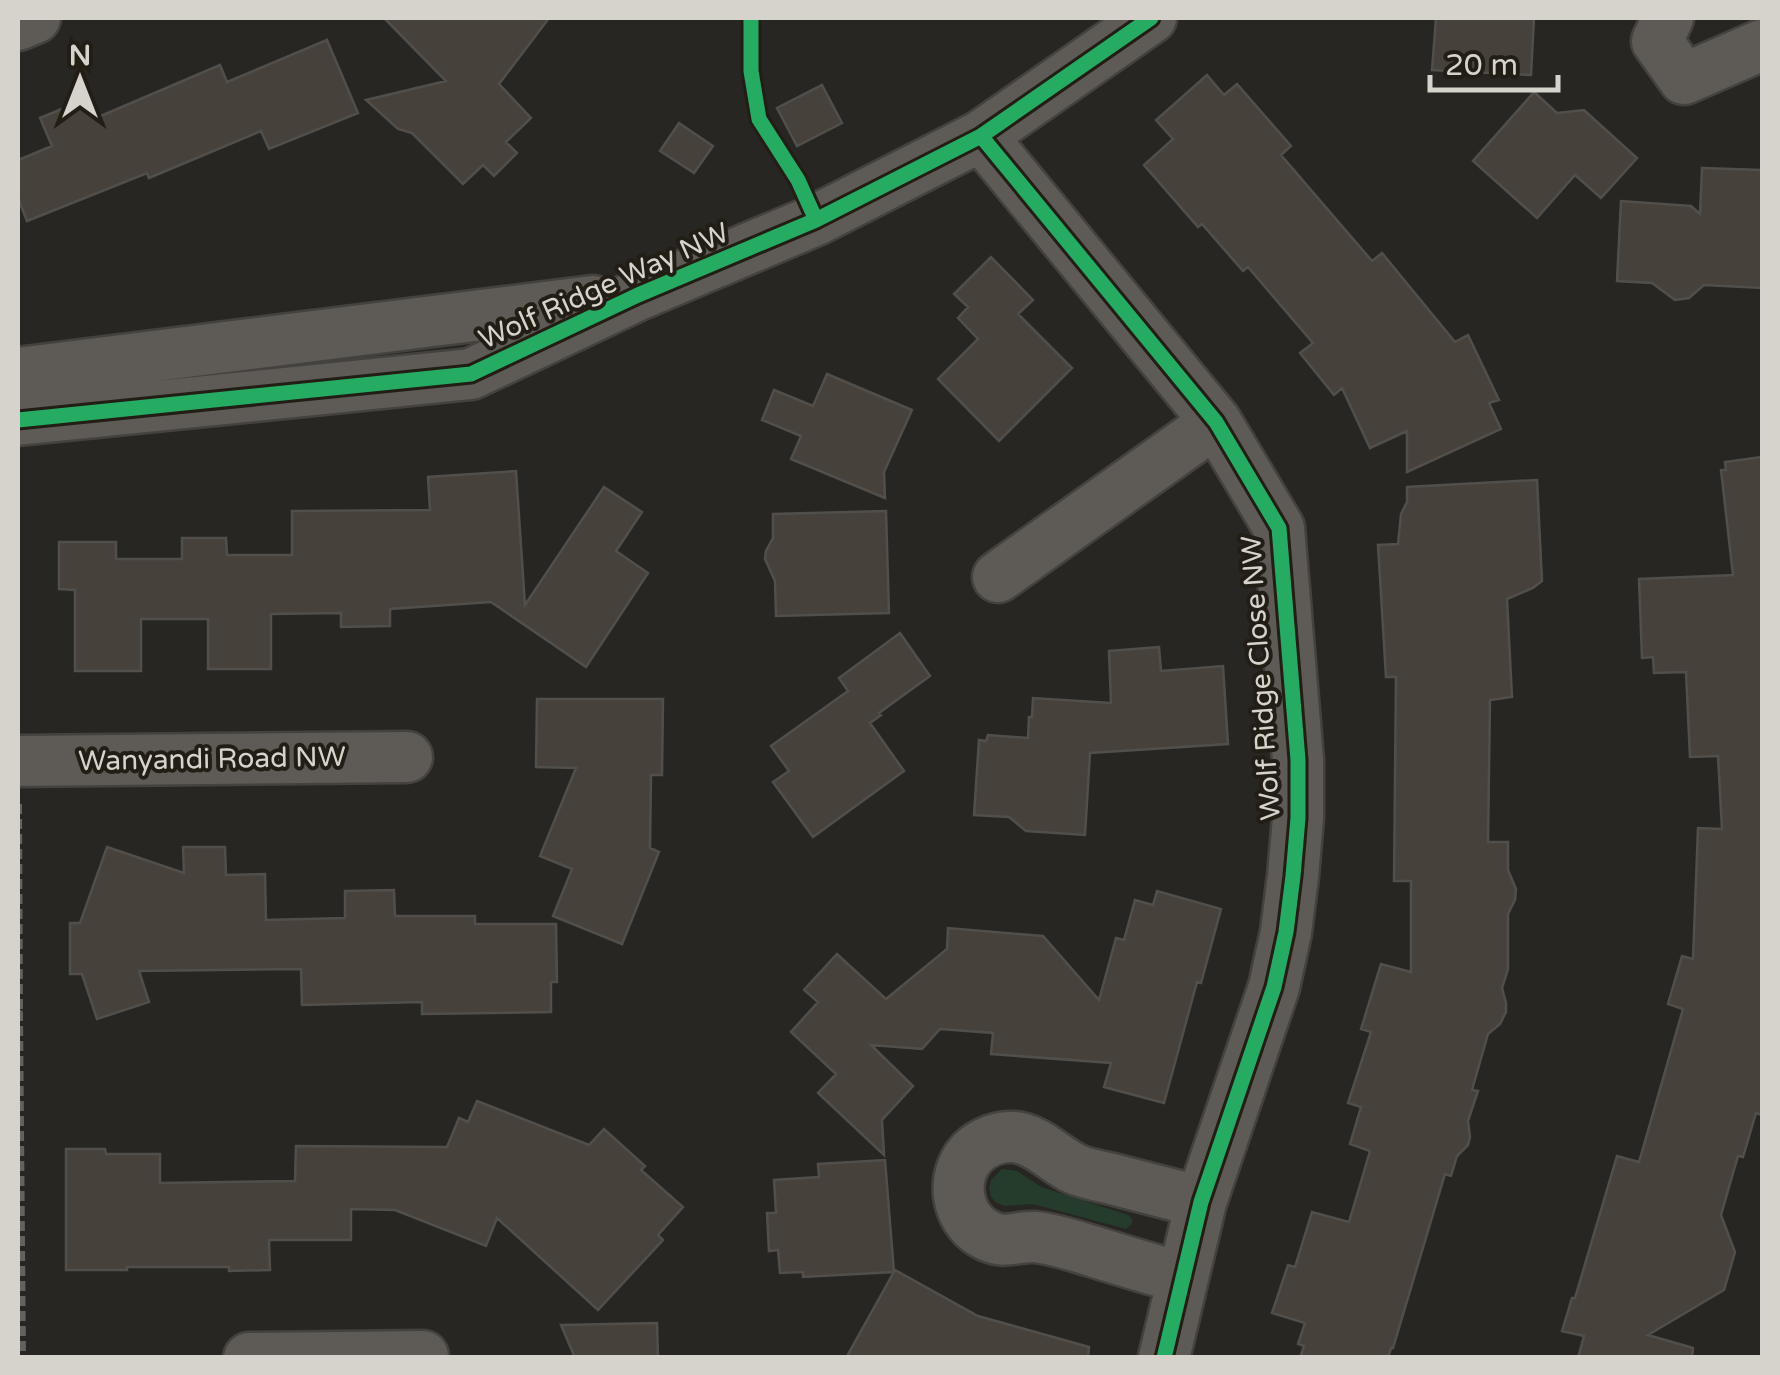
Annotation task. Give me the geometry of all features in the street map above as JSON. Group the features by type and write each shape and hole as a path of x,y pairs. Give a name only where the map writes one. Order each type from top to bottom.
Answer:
{"street":[{"path":"18,25 35,18"},
{"name":"Wolf Ridge Way NW","path":"18,420 471,374 638,295 816,220 981,136 1151,18"},
{"path":"1668,18 1657,41 1684,79 1762,45"},
{"name":"Wolf Ridge Close NW","path":"981,136 1216,422 1280,528 1298,760 1298,818 1291,894 1274,987 1201,1202 1164,1358"},
{"name":"Wolf Ridge Way NW","path":"18,373 638,295"},
{"path":"998,577 1216,422"},
{"name":"Wanyandi Road NW","path":"18,761 407,757"},
{"path":"1183,1278 1062,1242 1032,1237 996,1240 967,1219 958,1184 972,1154 1001,1138 1018,1137 1076,1169 1201,1202"},
{"path":"249,1358 423,1356"}],"path":[{"path":"18,761 23,1358"}],"green space":[{"path":"1002,1169 1017,1171 1041,1187 1128,1215 1132,1224 1126,1229 1033,1204 997,1203 989,1189 991,1180"}],"building":[{"path":"384,18 549,18 499,84 531,118 506,142 517,153 494,176 483,165 463,184 412,133 398,129 366,100 446,81"},
{"path":"1436,18 1534,18 1531,75 1432,70"},
{"path":"327,40 358,113 269,149 261,131 149,178 147,173 27,221 18,198 18,160 52,146 40,118 88,98 96,118 220,65 227,82"},
{"path":"1207,75 1224,95 1237,84 1291,146 1281,155 1372,261 1382,253 1455,342 1468,335 1499,400 1489,403 1501,429 1407,472 1407,431 1370,448 1342,388 1334,395 1300,353 1313,343 1248,267 1243,271 1202,224 1198,227 1144,165 1173,139 1156,120"},
{"path":"822,85 842,123 797,146 777,108"},
{"path":"1534,92 1557,113 1584,110 1637,158 1601,198 1575,175 1537,218 1473,161"},
{"path":"679,123 713,146 694,173 660,151"},
{"path":"1702,168 1762,170 1762,288 1704,285 1689,298 1675,300 1652,283 1617,281 1621,201 1691,206 1700,214"},
{"path":"991,257 1033,300 1018,314 1072,368 999,441 938,379 978,339 958,318 968,307 954,294"},
{"path":"827,374 912,410 884,472 885,498 791,459 801,436 762,420 774,390 813,406"},
{"path":"1762,457 1762,1115 1756,1113 1743,1157 1738,1156 1721,1215 1735,1252 1724,1290 1648,1335 1693,1348 1692,1358 1578,1358 1584,1336 1562,1331 1617,1156 1639,1162 1683,1009 1668,1004 1682,956 1693,959 1698,828 1722,829 1718,756 1690,757 1686,672 1654,673 1653,657 1642,658 1639,579 1733,575 1721,470 1726,470 1725,462"},
{"path":"516,471 525,605 604,487 642,512 616,551 648,573 586,667 491,602 390,609 390,626 341,627 341,613 271,614 271,669 208,669 208,619 141,619 141,671 75,671 75,590 59,589 59,542 116,542 116,559 182,559 182,538 226,538 227,555 292,555 292,511 430,510 428,477"},
{"path":"1537,480 1542,581 1507,599 1512,697 1490,700 1488,842 1508,842 1508,870 1516,889 1508,914 1508,969 1502,988 1506,1012 1488,1034 1472,1090 1478,1091 1468,1121 1468,1145 1457,1156 1451,1176 1445,1174 1388,1358 1300,1358 1304,1346 1298,1344 1305,1323 1272,1313 1288,1265 1295,1267 1312,1212 1349,1222 1370,1151 1350,1144 1361,1107 1348,1103 1371,1032 1361,1029 1381,964 1411,972 1411,881 1394,881 1396,677 1386,677 1378,545 1398,544 1407,487"},
{"path":"886,511 889,613 776,616 775,581 765,559 773,538 773,514"},
{"path":"900,633 930,676 870,723 904,771 813,837 773,782 789,771 771,746 848,691 839,678"},
{"path":"1159,647 1161,671 1223,666 1228,744 1090,753 1085,835 1026,831 1009,817 974,815 979,740 986,741 988,735 1028,738 1033,698 1111,703 1109,651"},
{"path":"537,699 663,699 662,775 651,775 650,848 659,852 622,944 553,916 572,869 540,856 576,768 536,767"},
{"path":"107,847 184,873 183,847 225,847 226,875 265,874 266,920 345,918 345,891 394,890 395,916 475,916 475,924 556,924 557,982 551,982 551,1012 422,1014 422,1002 302,1005 301,969 139,971 149,1002 97,1019 82,974 70,974 70,923 80,923"},
{"path":"1157,891 1221,909 1164,1103 1104,1087 1111,1063 991,1054 993,1033 940,1029 922,1049 871,1045 913,1086 882,1120 884,1155 818,1093 836,1074 791,1032 818,1002 804,990 837,954 886,999 947,949 948,928 1043,936 1099,1000 1116,938 1124,940 1135,900 1153,905"},
{"path":"477,1101 589,1145 604,1129 645,1166 641,1170 683,1207 658,1235 663,1240 598,1310 497,1218 486,1246 395,1210 351,1209 351,1240 269,1240 270,1270 66,1270 66,1149 160,1154 160,1183 295,1181 296,1146 447,1147 459,1118 468,1122"},
{"path":"885,1160 894,1272 803,1277 803,1272 780,1273 778,1250 769,1251 767,1213 776,1213 774,1180 819,1177 818,1164"},
{"path":"895,1270 978,1316 1089,1347 1088,1358 846,1358"},
{"path":"657,1323 658,1358 575,1358 561,1325"}],"cycle path":[{"path":"751,18 751,71 759,119 798,180 816,220"},
{"path":"18,420 471,374 638,295 816,220 981,136 1151,18"},
{"path":"981,136 1216,422 1279,528 1298,760 1298,818 1286,932 1274,987 1201,1202 1164,1358"}]}
